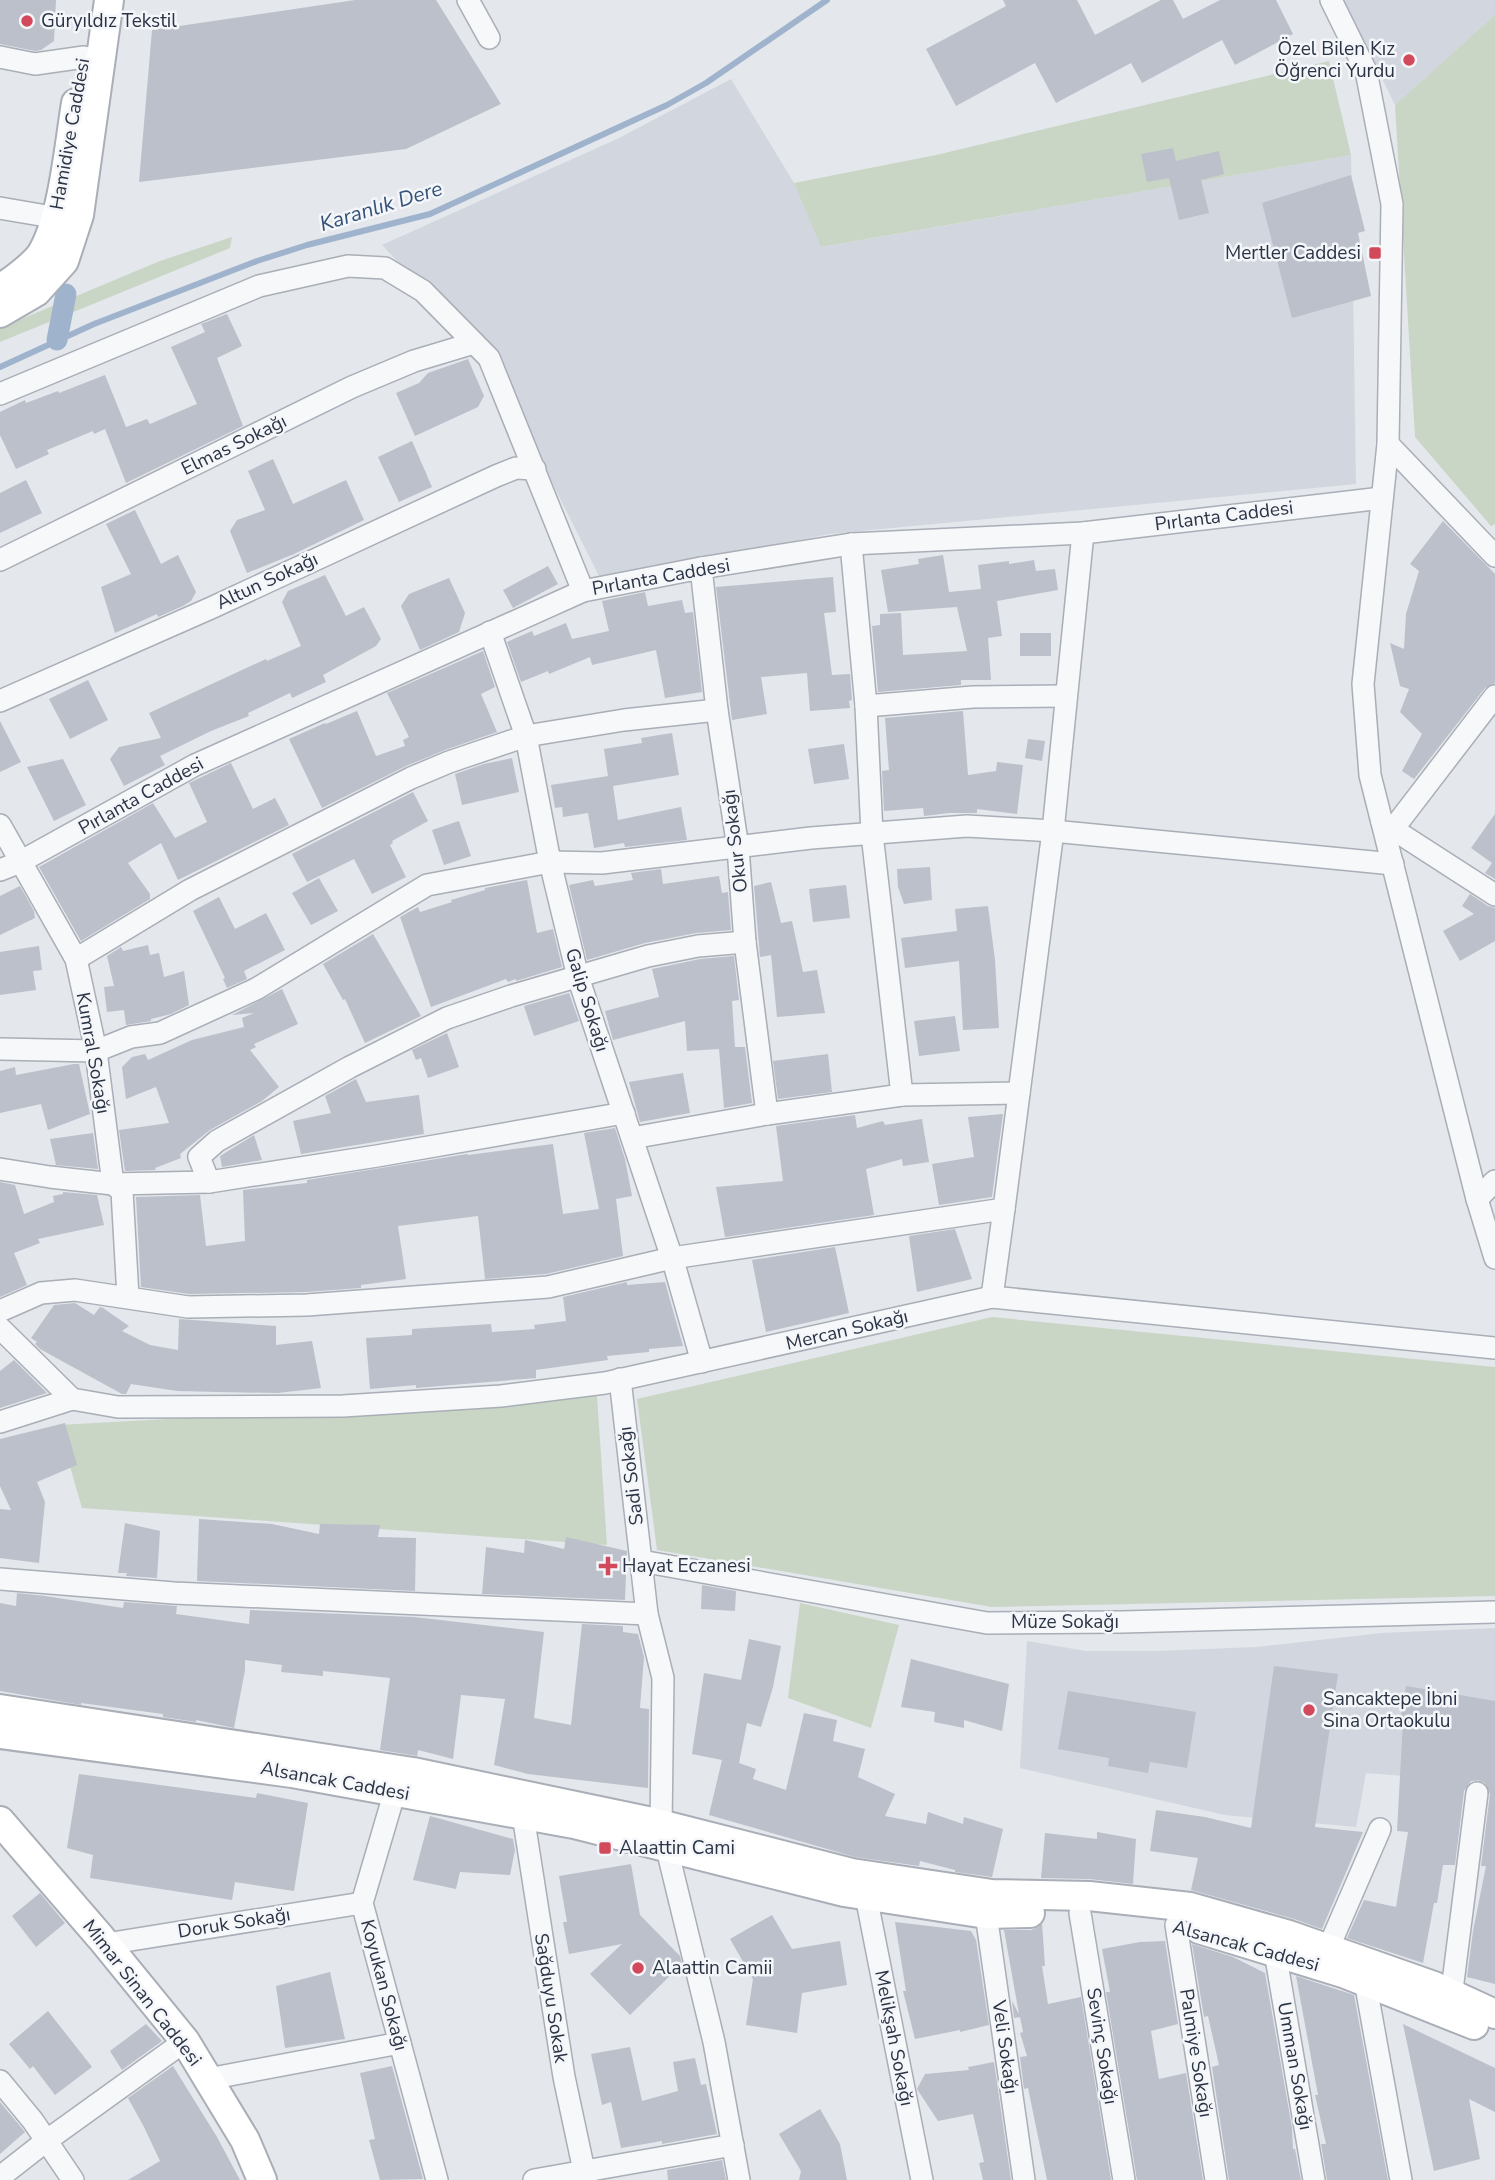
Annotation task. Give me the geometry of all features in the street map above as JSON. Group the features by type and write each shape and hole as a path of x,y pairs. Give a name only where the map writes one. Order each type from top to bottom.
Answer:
{"street":[{"name":"Hamidiye Caddesi","path":"0,288 41,255 67,219 92,58 90,0"},
{"path":"0,57 35,64 92,58 109,0"},
{"path":"468,0 489,38"},
{"path":"1331,0 1366,71 1392,204 1388,444 1363,684 1370,775 1388,826 1393,864 1495,1258"},
{"path":"0,208 67,219 64,261 36,292 0,313"},
{"path":"0,394 259,286 348,266 385,268 423,291 489,358 583,591"},
{"name":"Elmas Sokağı","path":"0,561 352,387 414,361 474,343"},
{"path":"1388,444 1495,556"},
{"name":"Altun Sokağı","path":"0,701 174,625 496,476 516,468 535,469"},
{"name":"Pırlanta Caddesi","path":"0,870 20,862 195,765 583,591 701,568 852,544 1083,533 1382,498"},
{"path":"992,1297 1053,831 1083,533"},
{"path":"852,544 866,706 873,834 902,1095"},
{"name":"Okur Sokağı","path":"701,568 717,710 738,848 745,942 768,1114"},
{"name":"Galip Sokağı","path":"490,632 526,736 550,862 578,977 672,1258 702,1362"},
{"path":"866,706 973,697 1066,696"},
{"path":"1388,826 1487,722 1495,696"},
{"path":"76,959 190,890 411,778 449,762 526,736 624,720 717,710"},
{"name":"Kumral Sokağı","path":"0,825 76,959 96,1051 113,1184 122,1191 128,1297"},
{"path":"0,1049 96,1051 131,1037 160,1033 256,989 427,885 550,862 602,863 811,838 967,826 1053,831 1393,864"},
{"path":"1388,826 1495,895"},
{"path":"209,1182 199,1157 217,1142 338,1074 447,1018 510,996 648,956 698,946 745,942"},
{"path":"632,1138 768,1114 902,1095 1019,1093"},
{"path":"0,1169 113,1184 209,1182 624,1113"},
{"path":"1478,1199 1495,1181"},
{"path":"0,1311 41,1293 75,1290 188,1307 321,1304 548,1287 672,1258 1004,1209"},
{"name":"Mercan Sokağı","path":"72,1399 118,1407 343,1406 501,1396 620,1379 992,1297 1495,1348"},
{"path":"0,1328 72,1399 0,1422"},
{"name":"Sadi Sokağı","path":"620,1379 647,1614 663,1678 664,1837 715,2042 739,2180"},
{"name":"Müze Sokağı","path":"641,1562 987,1623 1495,1612"},
{"path":"0,1579 174,1593 647,1614"},
{"name":"Alsancak Caddesi","path":"0,1709 413,1772 664,1837 844,1892 866,1896 986,1903 1191,1927 1365,1981 1450,2005 1495,2014"},
{"name":"Alsancak Caddesi","path":"0,1734 292,1773 574,1824 664,1837 852,1873 986,1903 1089,1896 1190,1907 1289,1935 1434,1986 1450,2005 1495,2033"},
{"name":"Koyukan Sokağı","path":"395,1791 362,1903 436,2180"},
{"path":"1450,2005 1477,1793"},
{"name":"Sağduyu Sokak","path":"523,1815 564,2077 585,2176"},
{"path":"1328,1949 1380,1829"},
{"name":"Mimar Sinan Caddesi","path":"5,1836 106,1944 185,2041 245,2140 262,2180"},
{"name":"Melikşah Sokağı","path":"866,1896 922,2180"},
{"name":"Doruk Sokağı","path":"106,1944 362,1903"},
{"name":"Veli Sokağı","path":"986,1903 1024,2180"},
{"name":"Sevinç Sokağı","path":"1080,1913 1125,2180"},
{"name":"Palmiye Sokağı","path":"1176,1925 1216,2180"},
{"name":"Umman Sokağı","path":"1275,1952 1314,2180"},
{"path":"1365,1981 1401,2180"},
{"path":"0,2177 185,2041"},
{"path":"208,2079 400,2043"},
{"path":"0,2081 33,2120 73,2180"},
{"path":"534,2180 585,2176 733,2145"}],"shaded area":[{"name":"Özel Bilen Kız Öğrenci Yurdu","path":"1344,0 1495,0 1495,15 1395,105"},
{"path":"731,79 794,183 822,247 1351,155 1356,484 829,534 601,580 491,361 382,245 619,138"},
{"path":"1495,1628 1495,1783 1366,1773 1356,1827 1225,1815 1020,1768 1027,1641 1086,1651 1158,1651 1256,1647 1382,1633"}],"green space":[{"path":"1495,15 1495,524 1491,526 1415,437 1395,105"},
{"path":"1329,61 1351,155 821,247 794,183 936,155"},
{"path":"232,237 230,248 0,342 0,328 160,261"},
{"path":"992,1317 1495,1367 1495,1596 992,1607 657,1550 637,1399"},
{"path":"597,1396 607,1545 82,1508 58,1425"},
{"path":"800,1603 899,1625 871,1728 788,1698"}],"building":[{"name":"Güryıldız Tekstil","path":"0,0 56,0 54,41 35,51 0,44"},
{"path":"355,0 436,0 501,104 406,149 139,182 152,30"},
{"path":"1003,0 1077,0 1095,35 1161,0 1173,0 1183,19 1220,0 1276,0 1293,34 1235,65 1222,40 1142,83 1131,63 1056,103 1035,63 956,106 926,49 1006,6"},
{"path":"1173,148 1176,161 1219,151 1224,174 1201,180 1209,213 1179,220 1169,178 1147,182 1141,154"},
{"path":"1351,175 1365,231 1358,233 1371,296 1292,318 1262,203"},
{"path":"227,314 242,346 217,358 243,426 126,483 105,429 94,434 93,431 47,450 49,454 16,469 0,435 0,412 25,400 26,403 58,391 59,393 105,375 126,427 147,419 150,424 197,404 171,347 205,332 201,324"},
{"path":"468,359 484,396 478,407 415,436 396,393 419,383 428,373"},
{"path":"412,441 432,487 399,502 378,457"},
{"path":"273,459 293,504 346,480 364,520 247,573 230,531 237,520 265,510 248,471"},
{"path":"26,480 42,513 0,533 0,493"},
{"path":"135,510 161,564 178,555 196,592 191,601 183,606 158,617 157,614 115,633 101,587 131,574 106,524"},
{"path":"1443,521 1495,574 1495,683 1485,688 1414,779 1402,771 1422,734 1400,712 1409,689 1400,686 1390,643 1404,649 1406,614 1419,571 1410,564"},
{"path":"943,555 949,592 981,589 978,565 1034,560 1036,571 1055,569 1058,590 997,601 1002,636 988,638 991,680 961,680 961,685 878,692 872,626 880,625 880,614 901,613 903,655 967,651 957,607 888,612 881,570 919,564 918,559"},
{"path":"548,566 558,584 513,608 503,590"},
{"path":"325,575 346,616 364,607 381,639 376,646 323,675 326,682 292,698 290,693 248,713 249,716 160,756 165,765 124,786 110,759 119,747 161,738 149,713 266,659 267,661 301,646 282,602 288,591"},
{"path":"833,577 836,612 824,613 832,675 850,674 850,708 810,711 807,673 761,677 767,714 732,720 716,587"},
{"path":"449,578 465,613 459,632 420,650 401,606 409,594"},
{"path":"645,592 648,606 682,600 685,613 693,612 702,692 665,698 656,650 592,665 590,657 521,682 507,642 532,631 534,636 566,623 572,639 609,631 602,601"},
{"path":"1020,633 1051,633 1051,656 1020,656"},
{"path":"483,651 495,687 481,694 497,732 406,766 322,808 289,739 357,711 376,756 405,746 403,740 409,737 387,693"},
{"path":"88,680 108,720 70,739 49,699"},
{"path":"963,711 968,775 996,771 997,762 1023,765 1017,814 977,809 977,813 924,816 923,808 884,811 882,771 889,770 885,718"},
{"path":"0,721 21,762 0,772"},
{"path":"672,733 679,775 613,786 618,820 681,807 687,840 625,847 624,843 594,848 588,813 563,817 562,807 555,808 551,785 608,776 604,749 642,743 641,738"},
{"path":"1028,739 1045,741 1042,761 1025,758"},
{"path":"844,744 849,779 814,784 808,749"},
{"path":"512,758 519,792 462,805 455,774"},
{"path":"63,759 86,805 54,821 27,767"},
{"path":"231,763 253,809 275,798 289,825 178,880 161,843 128,863 150,894 150,899 81,941 39,867 153,803 175,838 207,822 189,783"},
{"path":"413,792 428,821 392,841 390,845 406,877 372,894 354,859 307,882 292,854"},
{"path":"1495,814 1495,879 1485,873 1492,863 1471,848"},
{"path":"459,821 471,856 444,865 432,830"},
{"path":"930,867 932,900 904,904 898,887 897,869"},
{"path":"661,869 663,884 719,876 722,893 728,892 731,930 696,933 645,943 587,960 569,885 593,880 595,886 633,880 631,873"},
{"path":"319,878 338,911 311,925 292,893"},
{"path":"527,880 537,933 553,929 562,967 516,981 508,982 506,979 431,1007 400,917 418,907 420,912 485,888"},
{"path":"771,882 781,923 792,921 803,972 817,970 825,1013 777,1017 771,955 760,957 754,886"},
{"path":"846,885 850,918 813,922 809,889"},
{"path":"20,886 35,918 0,935 0,896"},
{"path":"1470,894 1495,908 1495,941 1460,961 1443,931 1474,914 1462,906"},
{"path":"219,897 235,929 266,913 285,950 244,971 247,979 227,988 223,979 225,978 193,911"},
{"path":"988,906 995,960 999,1028 963,1030 959,961 905,968 901,938 957,931 955,909"},
{"path":"373,934 421,1016 365,1043 345,999 343,1000 323,964"},
{"path":"148,945 150,955 159,953 164,977 184,971 189,1005 151,1021 126,1025 124,1010 107,1012 104,987 114,986 107,956 121,947 123,951"},
{"path":"39,946 42,970 33,971 36,990 0,995 0,952"},
{"path":"734,956 739,1000 732,1001 735,1047 745,1047 752,1103 724,1108 719,1049 687,1051 685,1021 613,1040 605,1011 659,997 652,969 700,959"},
{"path":"282,989 298,1024 254,1044 256,1047 250,1050 279,1087 262,1101 210,1130 180,1154 181,1158 155,1168 156,1170 125,1171 119,1130 169,1123 156,1087 126,1099 122,1067 132,1057 145,1054 148,1060 192,1040 244,1027 242,1018 254,1013 232,1015"},
{"path":"569,993 579,1021 534,1036 524,1006"},
{"path":"955,1016 960,1051 919,1056 914,1021"},
{"path":"447,1033 459,1067 428,1078 421,1058 416,1060 412,1050"},
{"path":"828,1054 832,1092 778,1099 773,1061"},
{"path":"79,1064 90,1114 48,1130 41,1104 0,1113 0,1071 15,1067 16,1075"},
{"path":"683,1073 690,1113 640,1122 629,1082"},
{"path":"356,1079 366,1102 419,1095 424,1134 301,1154 293,1121 331,1113 325,1096"},
{"path":"1003,1114 992,1197 939,1205 932,1164 974,1157 968,1117"},
{"path":"855,1115 857,1128 883,1121 885,1125 922,1119 929,1162 903,1166 902,1159 866,1169 874,1215 725,1237 716,1187 783,1181 776,1126"},
{"path":"615,1128 625,1159 632,1196 616,1199 623,1256 546,1274 485,1279 478,1216 398,1226 406,1279 361,1285 361,1288 306,1292 189,1294 141,1287 136,1197 200,1195 206,1246 245,1241 243,1190 307,1183 307,1180 467,1154 553,1144 563,1214 599,1209 584,1133"},
{"path":"93,1133 98,1169 56,1165 50,1139"},
{"path":"254,1135 262,1160 222,1167 220,1156"},
{"path":"0,1182 15,1185 24,1214 54,1202 53,1196 63,1192 97,1195 104,1225 38,1239 40,1243 14,1253 27,1285 0,1297"},
{"path":"955,1229 972,1279 917,1292 909,1236"},
{"path":"835,1247 849,1313 766,1332 752,1260"},
{"path":"627,1282 627,1285 665,1282 683,1346 649,1349 649,1352 607,1356 608,1360 536,1370 536,1378 370,1389 366,1338 412,1335 412,1329 491,1324 492,1332 535,1329 534,1325 566,1321 563,1297"},
{"path":"75,1303 94,1315 100,1307 103,1308 129,1326 122,1331 150,1345 178,1350 179,1319 276,1326 276,1345 312,1341 321,1388 278,1393 218,1392 177,1391 131,1384 126,1394 122,1394 40,1349 35,1344 37,1342 31,1338 54,1305"},
{"path":"14,1360 47,1393 0,1408 0,1371"},
{"path":"65,1423 77,1465 37,1482 45,1502 39,1563 0,1558 0,1509 11,1510 0,1486 0,1439"},
{"path":"199,1519 272,1524 319,1534 320,1524 380,1525 378,1537 416,1538 415,1591 197,1581"},
{"path":"125,1523 160,1531 157,1578 118,1573"},
{"path":"566,1537 627,1551 625,1600 482,1594 486,1547 524,1553 525,1540 564,1549"},
{"path":"702,1585 736,1591 735,1611 701,1609"},
{"path":"17,1593 123,1608 124,1602 177,1606 176,1614 249,1624 250,1610 414,1617 544,1632 534,1718 571,1725 582,1624 623,1626 623,1632 638,1634 644,1657 640,1708 649,1709 648,1788 528,1774 494,1765 505,1699 461,1695 453,1759 418,1750 417,1756 380,1750 390,1678 323,1671 323,1676 281,1672 282,1665 245,1660 234,1728 163,1717 163,1714 81,1705 0,1691 0,1603 16,1606"},
{"path":"749,1639 781,1646 761,1727 747,1723 739,1763 756,1769 753,1779 786,1790 804,1713 837,1720 833,1741 865,1749 858,1777 895,1794 885,1816 926,1824 928,1812 963,1824 964,1817 1003,1829 992,1877 955,1872 920,1861 919,1866 855,1857 709,1815 722,1760 692,1754 704,1673 741,1680"},
{"path":"911,1659 1009,1684 1002,1731 964,1720 964,1728 934,1722 935,1712 901,1707"},
{"path":"1274,1666 1338,1674 1315,1827 1363,1832 1322,1929 1191,1890 1198,1858 1150,1851 1156,1810 1205,1817 1251,1828"},
{"path":"1406,1686 1495,1701 1495,1984 1467,1977 1486,1866 1481,1866 1490,1794 1485,1783 1479,1780 1471,1781 1464,1791 1455,1865 1443,1865 1423,1963 1347,1938 1364,1900 1396,1907 1408,1832 1397,1831 1403,1722 1400,1722"},
{"path":"1068,1691 1196,1712 1187,1768 1150,1762 1148,1773 1108,1766 1109,1758 1058,1749"},
{"path":"79,1774 256,1798 257,1793 308,1803 294,1891 235,1882 232,1900 90,1878 93,1855 67,1848"},
{"path":"430,1816 513,1839 515,1850 510,1875 460,1872 456,1889 413,1880"},
{"path":"1097,1832 1136,1839 1133,1884 1089,1879 1041,1878 1045,1833 1097,1839"},
{"path":"631,1864 640,1915 680,1956 682,1964 630,2015 590,1974 622,1944 569,1954 559,1876"},
{"path":"40,1893 65,1923 36,1947 12,1916"},
{"path":"772,1915 792,1949 840,1941 847,1985 802,1993 797,2033 746,2025 753,1979 730,1939"},
{"path":"895,1922 971,1931 976,1940 989,2025 915,2039 903,1991 906,1991"},
{"path":"1042,1923 1045,1966 1042,1966 1048,2004 1081,1997 1111,2180 1047,2180 1028,2088 1024,2089 1020,2057 1027,2056 1020,2033 1023,2032 1020,2017 1014,2018 1012,2001 1019,2014 1004,1930 1031,1930"},
{"path":"1165,1941 1178,2024 1151,2031 1159,2079 1186,2073 1203,2180 1137,2180 1106,1992 1110,1992 1102,1949 1140,1942"},
{"path":"1192,1944 1233,1957 1265,1973 1292,2128 1293,2149 1301,2180 1229,2180 1212,2067 1219,2065 1208,2016 1204,2017"},
{"path":"330,1972 345,2039 285,2048 276,1986"},
{"path":"1296,1976 1354,1995 1388,2180 1327,2180 1321,2144 1326,2144 1315,2095 1318,2095"},
{"path":"48,2011 92,2067 55,2095 33,2066 30,2069 9,2044"},
{"path":"146,2024 162,2041 122,2070 110,2051"},
{"path":"1403,2024 1495,2068 1495,2112 1469,2099 1480,2159 1434,2171"},
{"path":"630,2047 642,2101 678,2091 673,2062 695,2058 701,2085 706,2084 717,2134 621,2148 611,2102 602,2105 591,2054"},
{"path":"994,2062 1011,2180 983,2180 979,2163 984,2162 973,2114 938,2121 917,2089 925,2074 969,2070 968,2067"},
{"path":"173,2066 240,2180 128,2180 160,2161 128,2098"},
{"path":"392,2066 423,2179 380,2180 369,2140 375,2139 360,2073"},
{"path":"0,2102 25,2132 0,2154"},
{"path":"820,2109 840,2144 847,2180 799,2180 801,2171 779,2134"},
{"path":"722,2160 726,2180 668,2180 667,2170"}],"waterway":[{"name":"Karanlık Dere","path":"0,367 94,324 257,261 307,245 430,214 667,105 706,83 827,0"},
{"path":"57,340 66,294"}],"place":[{"name":"Güryıldız Tekstil","path":"27,21"},
{"name":"Özel Bilen Kız Öğrenci Yurdu","path":"1409,60"},
{"name":"Mertler Caddesi","path":"1375,253"},
{"name":"Hayat Eczanesi","path":"608,1566"},
{"name":"Sancaktepe İbni Sina Ortaokulu","path":"1309,1710"},
{"name":"Alaattin Cami","path":"605,1848"},
{"name":"Alaattin Camii","path":"638,1968"}]}
